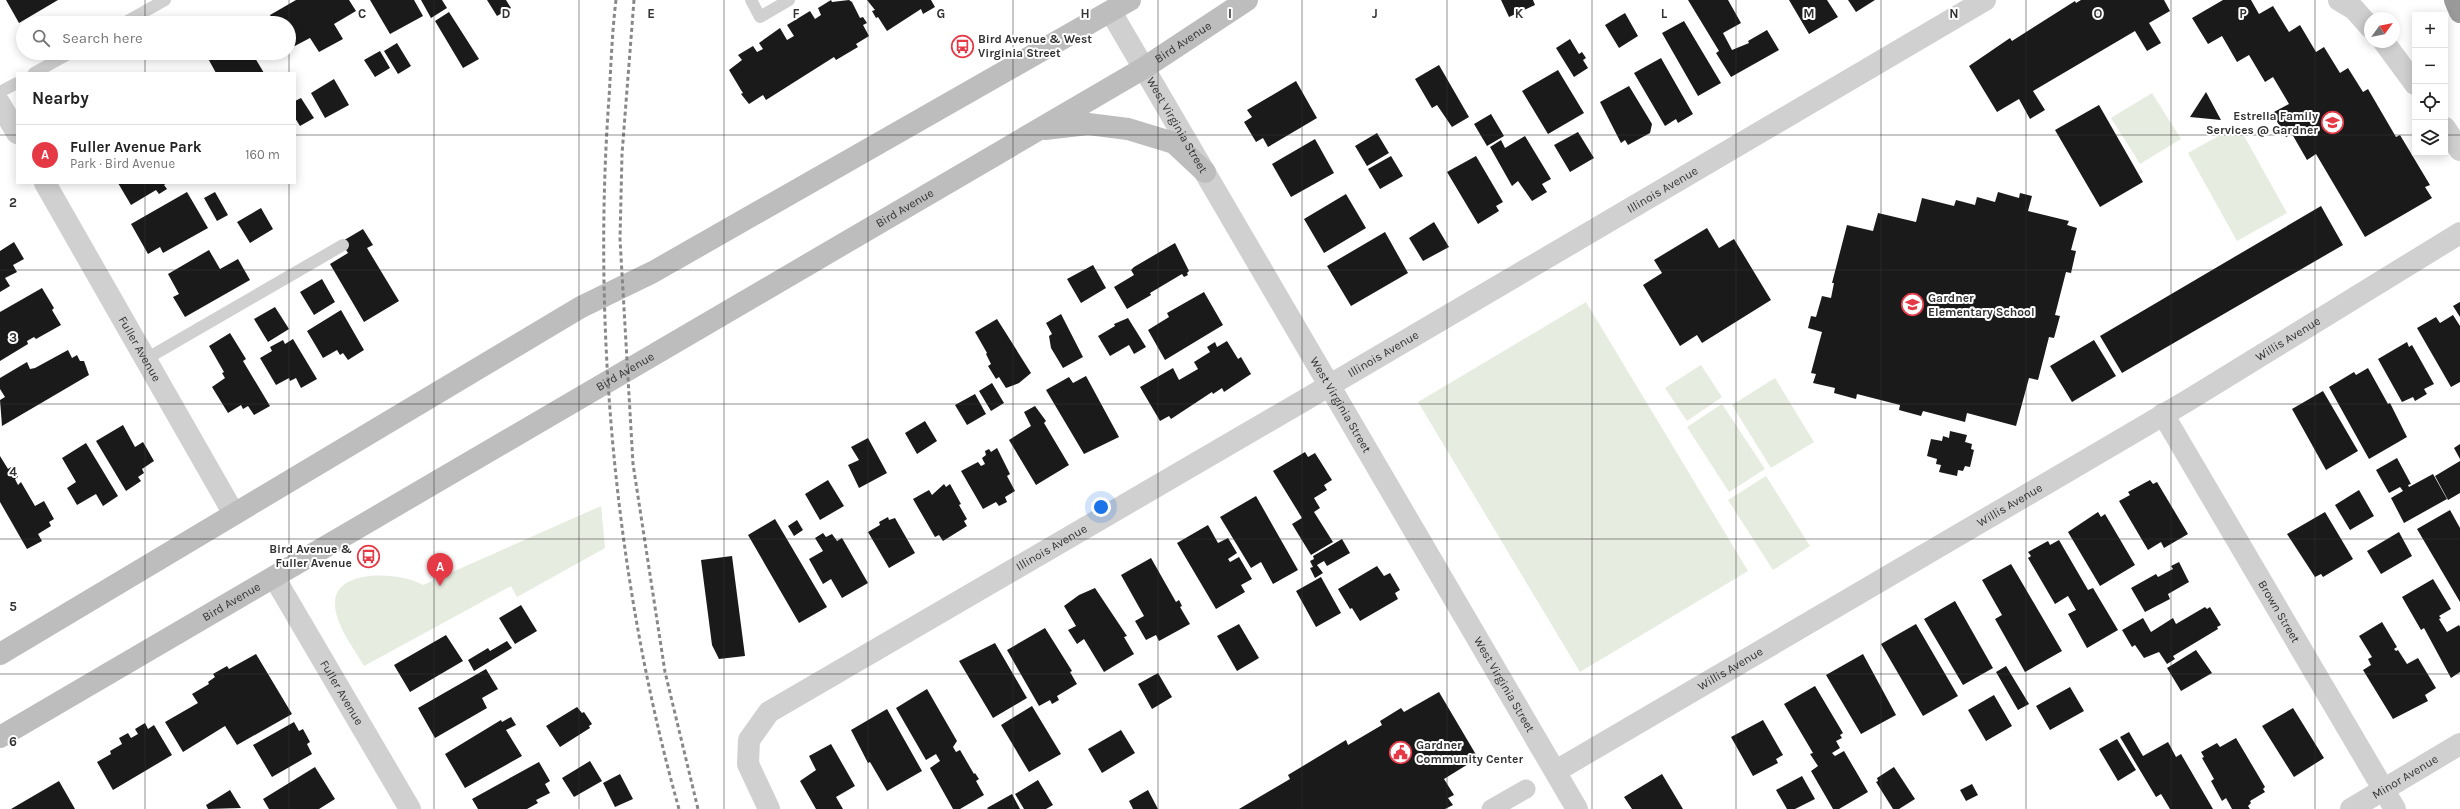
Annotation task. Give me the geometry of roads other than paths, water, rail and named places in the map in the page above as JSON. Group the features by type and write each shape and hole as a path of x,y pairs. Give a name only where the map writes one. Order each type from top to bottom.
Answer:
{"highway":[{"path":"2455,0 2460,12"}],"main road":[{"path":"0,654 582,307 653,272 1108,6 1130,0"},
{"name":"Bird Avenue","path":"0,737 1144,68 1247,0"},
{"path":"1036,131 1088,124 1128,129 1174,143 1204,172"}],"street":[{"name":"Illinois Avenue","path":"769,809 748,764 749,740 769,712 1330,385 1984,0"},
{"path":"2339,0 2354,10 2364,21"},
{"name":"West Virginia Street","path":"1108,6 1578,809"},
{"path":"2388,48 2412,80"},
{"path":"0,104 16,131"},
{"path":"2448,132 2460,150"},
{"name":"Fuller Avenue","path":"46,184 234,514"},
{"name":"Willis Avenue","path":"1556,771 2163,414 2460,233"},
{"name":"Brown Street","path":"2163,414 2395,809"},
{"name":"Fuller Avenue","path":"274,577 410,809"},
{"name":"Minor Avenue","path":"2351,809 2460,744"},
{"path":"1491,809 1526,789"}],"lane":[{"path":"136,16 165,0"},
{"path":"751,0 760,17 789,0"},
{"path":"36,72 57,60"},
{"path":"0,92 16,84"},
{"path":"146,359 343,245"}],"railway":[{"path":"616,0 605,186 604,275 607,366 614,456 625,547 639,636 657,724 679,809"},
{"path":"634,0 622,154 620,239 633,464 665,672 698,809"}],"place":[{"name":"Bird Avenue & West Virginia Street","path":"963,46"},
{"name":"Estrella Family Services @ Gardner","path":"2333,123"},
{"name":"Gardner Elementary School","path":"1912,305"},
{"name":"Bird Avenue & Fuller Avenue","path":"368,556"},
{"name":"Fuller Avenue Park","path":"440,586"},
{"name":"Gardner Community Center","path":"1400,752"}]}
